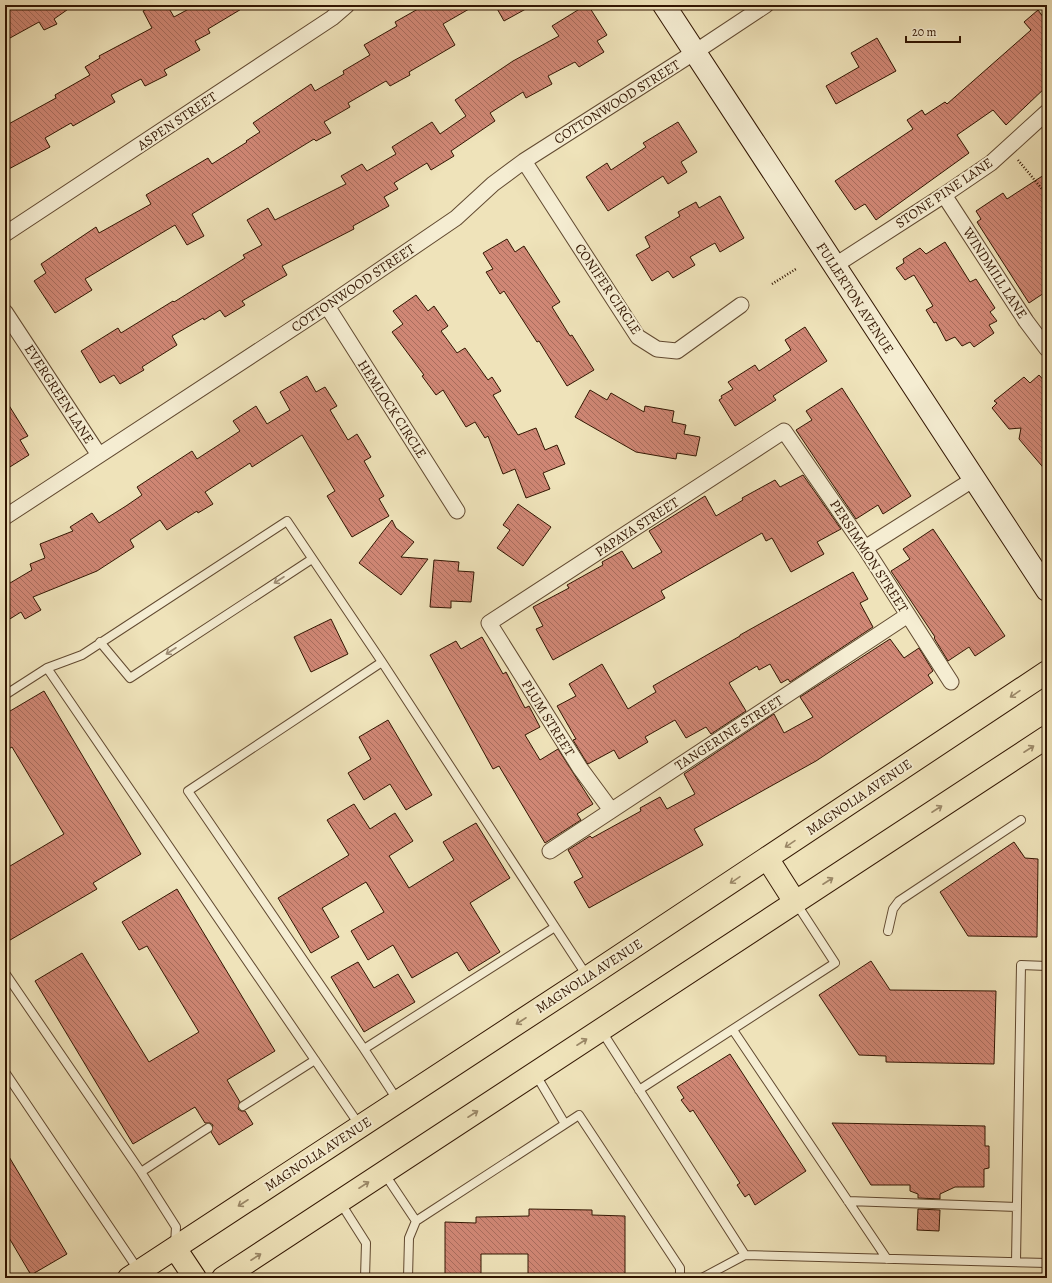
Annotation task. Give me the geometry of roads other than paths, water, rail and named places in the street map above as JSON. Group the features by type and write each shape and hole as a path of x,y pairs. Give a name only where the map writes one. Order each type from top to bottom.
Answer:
{"main road":[{"name":"FULLERTON AVENUE","path":"664,5 1047,590"},
{"name":"MAGNOLIA AVENUE","path":"134,1275 588,977 1047,672"},
{"path":"223,1278 1047,737"},
{"path":"768,858 795,902"},
{"path":"175,1248 196,1278"}],"street":[{"name":"ASPEN STREET","path":"5,234 332,18 347,5"},
{"name":"COTTONWOOD STREET","path":"5,517 327,306 456,218 492,184 524,161 766,5"},
{"name":"STONE PINE LANE","path":"834,266 991,163 1047,112"},
{"name":"CONIFER CIRCLE","path":"524,161 638,337 657,349 678,351 741,306"},
{"name":"WINDMILL LANE","path":"944,195 1026,321 1047,348"},
{"name":"HEMLOCK CIRCLE","path":"327,306 458,511"},
{"name":"EVERGREEN LANE","path":"5,312 99,455"},
{"name":"PERSIMMON STREET","path":"784,431 866,548 951,682"},
{"name":"PAPAYA STREET","path":"489,623 784,431"},
{"path":"866,548 974,479"},
{"name":"TANGERINE STREET","path":"550,851 908,615"},
{"name":"PLUM STREET","path":"489,623 580,768 611,810"}],"lane":[{"path":"5,695 47,668 82,654 287,521 382,662 588,977"},
{"path":"100,642 130,678 312,559"},
{"path":"382,662 188,791 364,1048 398,1102"},
{"path":"47,668 361,1126"},
{"path":"888,931 893,909 899,901 1021,820"},
{"path":"640,1090 835,963 795,902"},
{"path":"364,1048 555,927"},
{"path":"1016,1262 1021,965 1047,966"},
{"path":"5,973 141,1172 176,1227 175,1248"},
{"path":"601,1030 745,1256"},
{"path":"733,1030 887,1259"},
{"path":"243,1106 315,1060"},
{"path":"5,1072 134,1275"},
{"path":"535,1074 565,1124"},
{"path":"408,1278 409,1238 416,1220 579,1115 680,1268 680,1278"},
{"path":"141,1172 208,1128"},
{"path":"383,1173 416,1220"},
{"path":"848,1201 1017,1207"},
{"path":"340,1202 366,1243 365,1278"},
{"path":"702,1278 745,1256 1047,1263"}]}
